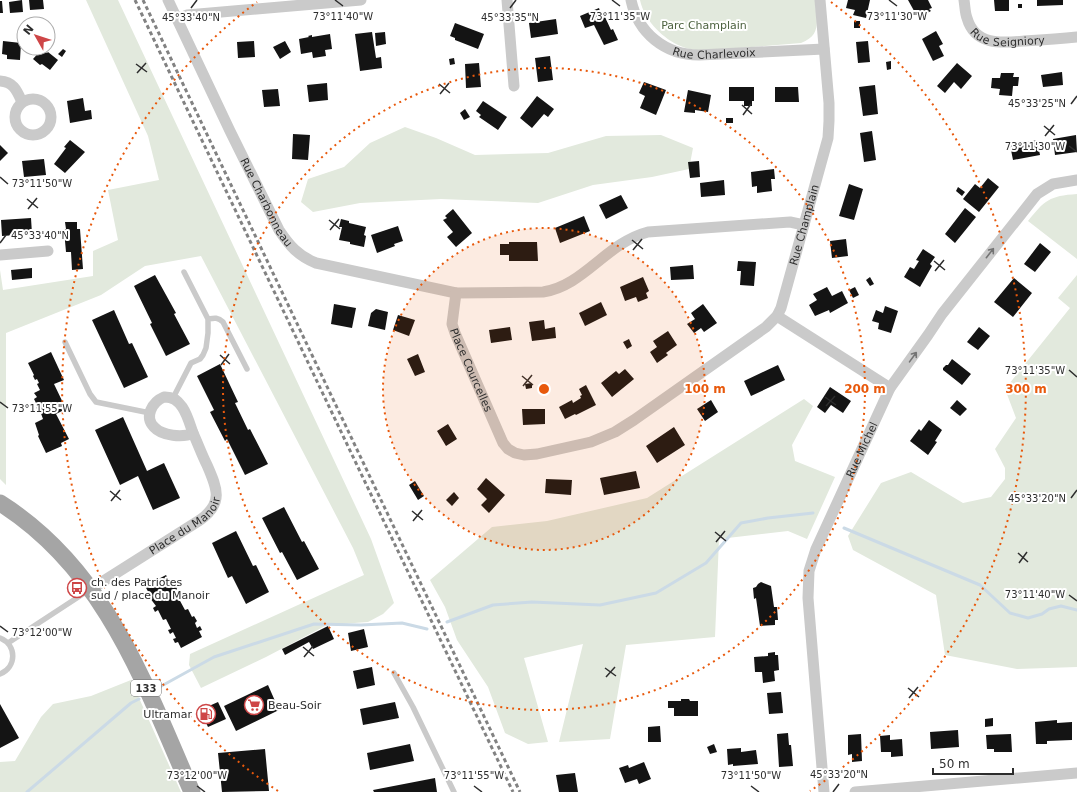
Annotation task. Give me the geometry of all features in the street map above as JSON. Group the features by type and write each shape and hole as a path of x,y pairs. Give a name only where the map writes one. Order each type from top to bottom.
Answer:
{"main road":[{"name":"133","path":"0,503 33,527 72,565 91,589 117,628 192,792"}],"street":[{"name":"Rue Charbonneau","path":"168,0 264,200 279,230 292,248 304,258 322,265 456,293"},
{"path":"177,19 187,15 361,0"},
{"path":"507,0 514,86"},
{"name":"Rue Charlevoix","path":"631,0 637,18 648,34 663,46 680,53 699,55 824,49"},
{"name":"Rue Champlain","path":"777,316 781,308 824,155 829,130 829,108 820,0"},
{"name":"Rue Seigniory","path":"964,0 967,18 971,27 980,37 989,41 1003,43 1077,37"},
{"path":"0,81 14,86 22,102"},
{"name":"Rue Michel","path":"824,792 808,598 809,572 816,549 890,388 942,314 1037,194 1053,184 1077,180"},
{"path":"456,293 537,292 555,290 571,282 623,242 648,232 790,222 804,225"},
{"path":"0,255 48,251"},
{"name":"Place Courcelles","path":"456,293 452,324 454,333 503,443 512,452 524,455 537,454 583,444 615,432 766,327 777,316"},
{"path":"777,316 890,388"},
{"path":"173,398 164,397 154,403 150,413 151,423 158,430 180,436 187,436 193,433"},
{"name":"Place du Manoir","path":"91,589 200,520 212,510 215,503 217,489 182,405 173,398"},
{"path":"855,792 1077,773"}],"lane":[{"path":"173,398 191,363 200,359 206,348 208,319 184,272"},
{"path":"208,319 215,318 223,322 247,369"},
{"path":"65,342 90,394 96,402 150,413"},
{"path":"8,643 91,589"},
{"path":"0,638 8,643 12,649 13,655 9,668 0,674"},
{"path":"394,673 413,707 454,792"}],"green space":[{"path":"86,0 118,0 371,539 394,603 383,614 368,622 327,625 266,657 201,688 189,665 190,654 364,575 353,548 201,256 145,266 101,295 6,333 6,485 0,479 0,270 3,290 93,276 93,251 118,240 108,190 159,180 148,136"},
{"name":"Parc Champlain","path":"640,0 815,0 817,26 813,36 801,43 705,51 695,50 678,45 659,32 645,14"},
{"path":"405,127 436,138 475,155 548,153 606,136 661,135 693,148 689,169 652,177 593,185 538,203 441,199 360,203 313,212 301,202 308,179 344,167 370,143"},
{"path":"1077,194 1077,259 1028,221 1048,200 1060,196"},
{"path":"1077,275 1077,667 1017,669 945,655 936,595 853,550 848,536 881,483 911,472 963,503 991,497 1005,479 1005,468 995,449 1016,418 1005,389 1070,308 1058,298"},
{"path":"804,399 813,406 792,445 795,461 835,477 807,539 788,531 719,539 715,637 626,645 610,739 559,742 583,644 524,658 548,742 528,744 505,733 488,687 457,640 445,607 430,580 492,527 547,521 647,498"},
{"path":"131,680 181,792 0,792 0,762 15,761 41,717 53,704 91,696"}],"building":[{"path":"22,0 23,12 10,13 9,2"},
{"path":"29,0 43,0 44,9 30,10"},
{"path":"848,0 870,0 866,18 853,15 855,10 846,8"},
{"path":"908,0 928,0 932,8 929,9 931,11 918,18"},
{"path":"994,0 1009,0 1009,11 995,11"},
{"path":"1037,0 1063,0 1063,5 1037,6"},
{"path":"0,1 2,1 3,13 0,13"},
{"path":"1018,4 1022,4 1022,8 1018,8"},
{"path":"599,8 602,18 605,17 618,40 604,45 594,25 585,28 580,16"},
{"path":"556,19 558,34 531,38 529,23"},
{"path":"854,21 860,21 860,28 854,28"},
{"path":"455,23 484,34 478,49 455,40 455,38 450,36"},
{"path":"936,31 943,44 939,46 944,56 933,61 922,39"},
{"path":"372,32 376,58 381,57 382,68 360,71 355,34"},
{"path":"385,32 386,44 376,46 375,33"},
{"path":"330,34 332,49 325,50 326,56 313,58 312,52 301,54 299,39 312,35 312,37"},
{"path":"3,41 16,42 16,56 20,56 20,60 7,59 7,55 2,54"},
{"path":"254,41 255,57 238,58 237,42"},
{"path":"285,41 291,52 280,59 273,47"},
{"path":"868,41 870,62 858,63 856,42"},
{"path":"63,49 66,51 62,57 58,54"},
{"path":"36,56 53,56 58,60 50,70 42,64 40,65 33,59"},
{"path":"550,56 553,80 538,82 535,58"},
{"path":"454,58 455,64 450,65 449,59"},
{"path":"891,61 891,69 887,70 886,62"},
{"path":"479,63 481,87 466,88 465,64"},
{"path":"957,63 972,76 961,89 954,82 945,93 937,86"},
{"path":"1062,72 1063,85 1043,87 1041,75"},
{"path":"1001,73 1014,73 1013,77 1019,77 1018,86 1013,86 1012,96 999,95 1000,89 991,88 992,78 1000,78"},
{"path":"644,82 666,90 656,115 640,108 645,96 639,93"},
{"path":"327,83 328,100 309,102 307,85"},
{"path":"875,85 878,114 863,116 859,87"},
{"path":"729,87 754,87 754,101 752,101 752,106 744,106 744,101 729,101"},
{"path":"775,87 798,87 799,102 775,102"},
{"path":"278,89 280,106 264,107 262,90"},
{"path":"688,90 711,95 708,112 695,110 695,113 684,112"},
{"path":"537,96 554,109 548,117 544,114 532,128 520,118"},
{"path":"83,98 85,111 91,110 92,119 70,123 67,101"},
{"path":"483,101 507,117 498,130 479,117 481,115 476,111"},
{"path":"465,109 470,117 464,120 460,113"},
{"path":"726,118 733,118 733,123 726,123"},
{"path":"872,131 876,160 864,162 860,133"},
{"path":"293,134 310,135 308,160 292,159"},
{"path":"1076,135 1077,152 1055,155 1053,139"},
{"path":"70,140 85,152 65,173 54,164"},
{"path":"1037,140 1040,155 1013,160 1010,145"},
{"path":"0,145 8,153 0,161"},
{"path":"44,159 46,175 24,177 22,161"},
{"path":"699,161 700,177 690,178 688,162"},
{"path":"774,169 775,179 771,179 772,191 757,193 757,186 752,187 751,172"},
{"path":"988,178 999,187 979,212 963,199 975,184 980,188"},
{"path":"724,180 725,195 701,197 700,183"},
{"path":"849,184 863,189 854,220 839,216"},
{"path":"958,187 965,192 962,196 956,191"},
{"path":"621,195 628,208 606,219 599,205"},
{"path":"965,208 976,217 955,243 945,234"},
{"path":"453,209 472,233 456,247 447,237 453,232 443,220 447,218 445,216"},
{"path":"584,216 590,231 560,243 555,228"},
{"path":"31,218 32,234 2,236 1,220"},
{"path":"341,219 349,221 349,223 366,227 364,247 339,240 342,227 339,227"},
{"path":"65,222 77,222 77,229 80,229 83,269 72,270 71,252 66,252 64,230 66,229"},
{"path":"398,226 403,241 377,253 371,235"},
{"path":"846,239 848,256 832,258 830,241"},
{"path":"509,242 537,242 538,261 509,261 509,255 500,255 500,244 509,244"},
{"path":"1040,243 1051,252 1035,272 1024,264"},
{"path":"923,249 935,257 930,264 932,266 920,287 904,277 910,267 914,269 919,261 916,260"},
{"path":"738,261 756,262 754,286 740,285 741,271 737,271"},
{"path":"693,265 694,279 671,280 670,267"},
{"path":"32,268 32,278 12,280 11,270"},
{"path":"155,275 176,313 174,314 190,344 166,356 150,324 152,323 134,286"},
{"path":"643,277 649,291 646,293 648,298 638,302 636,297 625,301 620,287"},
{"path":"870,277 874,284 870,286 866,280"},
{"path":"1014,278 1032,293 1013,317 994,302"},
{"path":"827,287 832,296 842,291 848,303 830,313 829,310 815,316 809,305 817,300 813,294"},
{"path":"855,287 859,295 853,298 849,290"},
{"path":"601,302 607,315 585,326 579,313"},
{"path":"334,304 356,308 352,328 331,324"},
{"path":"703,304 717,323 704,332 701,328 694,333 687,324 695,319 691,313"},
{"path":"885,306 898,311 891,333 878,329 879,323 872,321 876,310 883,313"},
{"path":"376,309 388,312 385,330 368,326 371,313"},
{"path":"114,310 129,344 132,343 148,377 124,388 92,320"},
{"path":"398,315 415,320 409,336 393,330"},
{"path":"544,320 545,329 555,327 556,338 532,341 529,322"},
{"path":"510,327 512,340 491,343 489,330"},
{"path":"979,327 990,336 978,350 967,342"},
{"path":"668,331 677,345 666,353 668,355 657,363 650,352 657,347 653,341"},
{"path":"629,339 632,346 627,349 623,342"},
{"path":"51,352 64,380 54,384 66,409 56,414 69,439 61,443 62,446 46,453 38,436 35,423 43,419 39,408 37,409 34,399 37,397 34,393 40,390 37,384 39,383 37,379 35,380 28,363"},
{"path":"418,354 425,372 415,376 407,359"},
{"path":"952,359 971,374 962,385 943,370 943,368 948,365"},
{"path":"220,364 238,402 235,403 248,430 250,429 268,464 245,475 227,439 225,441 210,412 214,410 197,376"},
{"path":"778,365 785,380 751,396 744,381"},
{"path":"625,369 634,379 612,397 601,383 616,371 619,374"},
{"path":"532,383 532,388 526,389 525,384"},
{"path":"586,385 596,405 565,419 559,407 572,400 573,403 581,398 580,396 582,395 579,389"},
{"path":"830,387 851,401 843,413 831,405 825,413 817,407"},
{"path":"711,400 718,412 705,421 697,409"},
{"path":"957,400 967,409 960,416 950,408"},
{"path":"522,409 545,409 545,424 523,425"},
{"path":"123,417 147,471 164,463 180,498 153,510 138,476 120,485 95,430"},
{"path":"929,420 942,430 935,441 937,442 928,455 910,441 919,429 921,431"},
{"path":"448,424 457,439 446,446 437,431"},
{"path":"674,427 685,445 657,463 646,446"},
{"path":"636,471 640,488 604,495 600,478"},
{"path":"486,478 505,495 489,513 481,505 487,499 477,489"},
{"path":"546,479 572,480 571,495 545,493"},
{"path":"415,481 424,496 418,500 409,485"},
{"path":"454,492 459,498 452,506 446,500"},
{"path":"284,507 302,542 304,541 319,569 297,580 282,552 280,553 262,518"},
{"path":"236,531 253,566 256,565 269,592 246,604 232,576 228,578 212,543"},
{"path":"166,575 173,587 176,586 177,589 175,591 177,595 180,594 182,598 179,599 185,610 188,609 192,617 194,616 197,621 195,623 197,628 200,626 202,630 199,631 202,637 181,648 178,642 175,643 173,639 176,638 173,632 170,634 168,630 171,629 166,619 163,620 158,610 155,612 153,608 156,606 150,598 151,597 145,586"},
{"path":"761,582 771,586 774,607 777,607 778,620 775,620 775,625 760,626 753,588"},
{"path":"328,626 334,639 313,649 309,642 285,655 282,649"},
{"path":"364,629 368,647 351,651 348,633"},
{"path":"775,652 775,655 778,655 779,670 774,671 775,681 763,683 762,672 755,672 754,657 768,656 768,653"},
{"path":"372,667 375,685 357,689 353,671"},
{"path":"268,685 279,710 236,731 224,706"},
{"path":"781,692 783,713 769,714 767,693"},
{"path":"681,699 698,701 698,716 674,716 674,708 668,708 668,701 681,701"},
{"path":"218,702 226,719 208,727 200,710"},
{"path":"395,702 399,718 363,725 360,709"},
{"path":"0,704 19,738 0,748"},
{"path":"993,718 993,726 985,727 985,719"},
{"path":"1057,720 1057,723 1072,722 1072,740 1047,741 1047,744 1036,744 1035,722"},
{"path":"660,726 661,742 648,742 648,727"},
{"path":"958,730 959,747 931,749 930,732"},
{"path":"788,733 793,766 779,767 777,734"},
{"path":"861,734 862,761 852,762 852,754 848,755 848,735"},
{"path":"1011,734 1012,752 994,752 994,749 987,749 986,735"},
{"path":"890,735 890,740 902,739 903,756 891,757 891,752 881,752 880,736"},
{"path":"410,744 414,761 370,770 367,753"},
{"path":"714,744 717,752 710,754 707,747"},
{"path":"741,748 741,752 756,750 758,764 728,765 727,749"},
{"path":"265,749 269,791 222,792 218,753"},
{"path":"644,762 651,779 639,784 637,779 625,783 619,768 628,765 629,768"},
{"path":"575,773 578,792 559,792 556,775"},
{"path":"435,778 437,792 374,792 373,790"}],"waterway":[{"path":"447,622 493,605 532,602 600,605 656,593 706,563 741,523 768,518 813,513"},
{"path":"844,528 980,585 1010,613 1028,618 1042,614 1049,609 1061,606 1077,610"},
{"path":"156,689 214,657 314,624 361,625 402,623 427,629"},
{"path":"27,792 131,703 139,699"}],"railway":[{"path":"135,0 513,792"},
{"path":"143,0 520,792"}],"place":[{"name":"ch. des Patriotes sud / place du Manoir","path":"77,588"},
{"name":"Beau-Soir","path":"254,705"},
{"name":"Ultramar","path":"206,714"}]}
